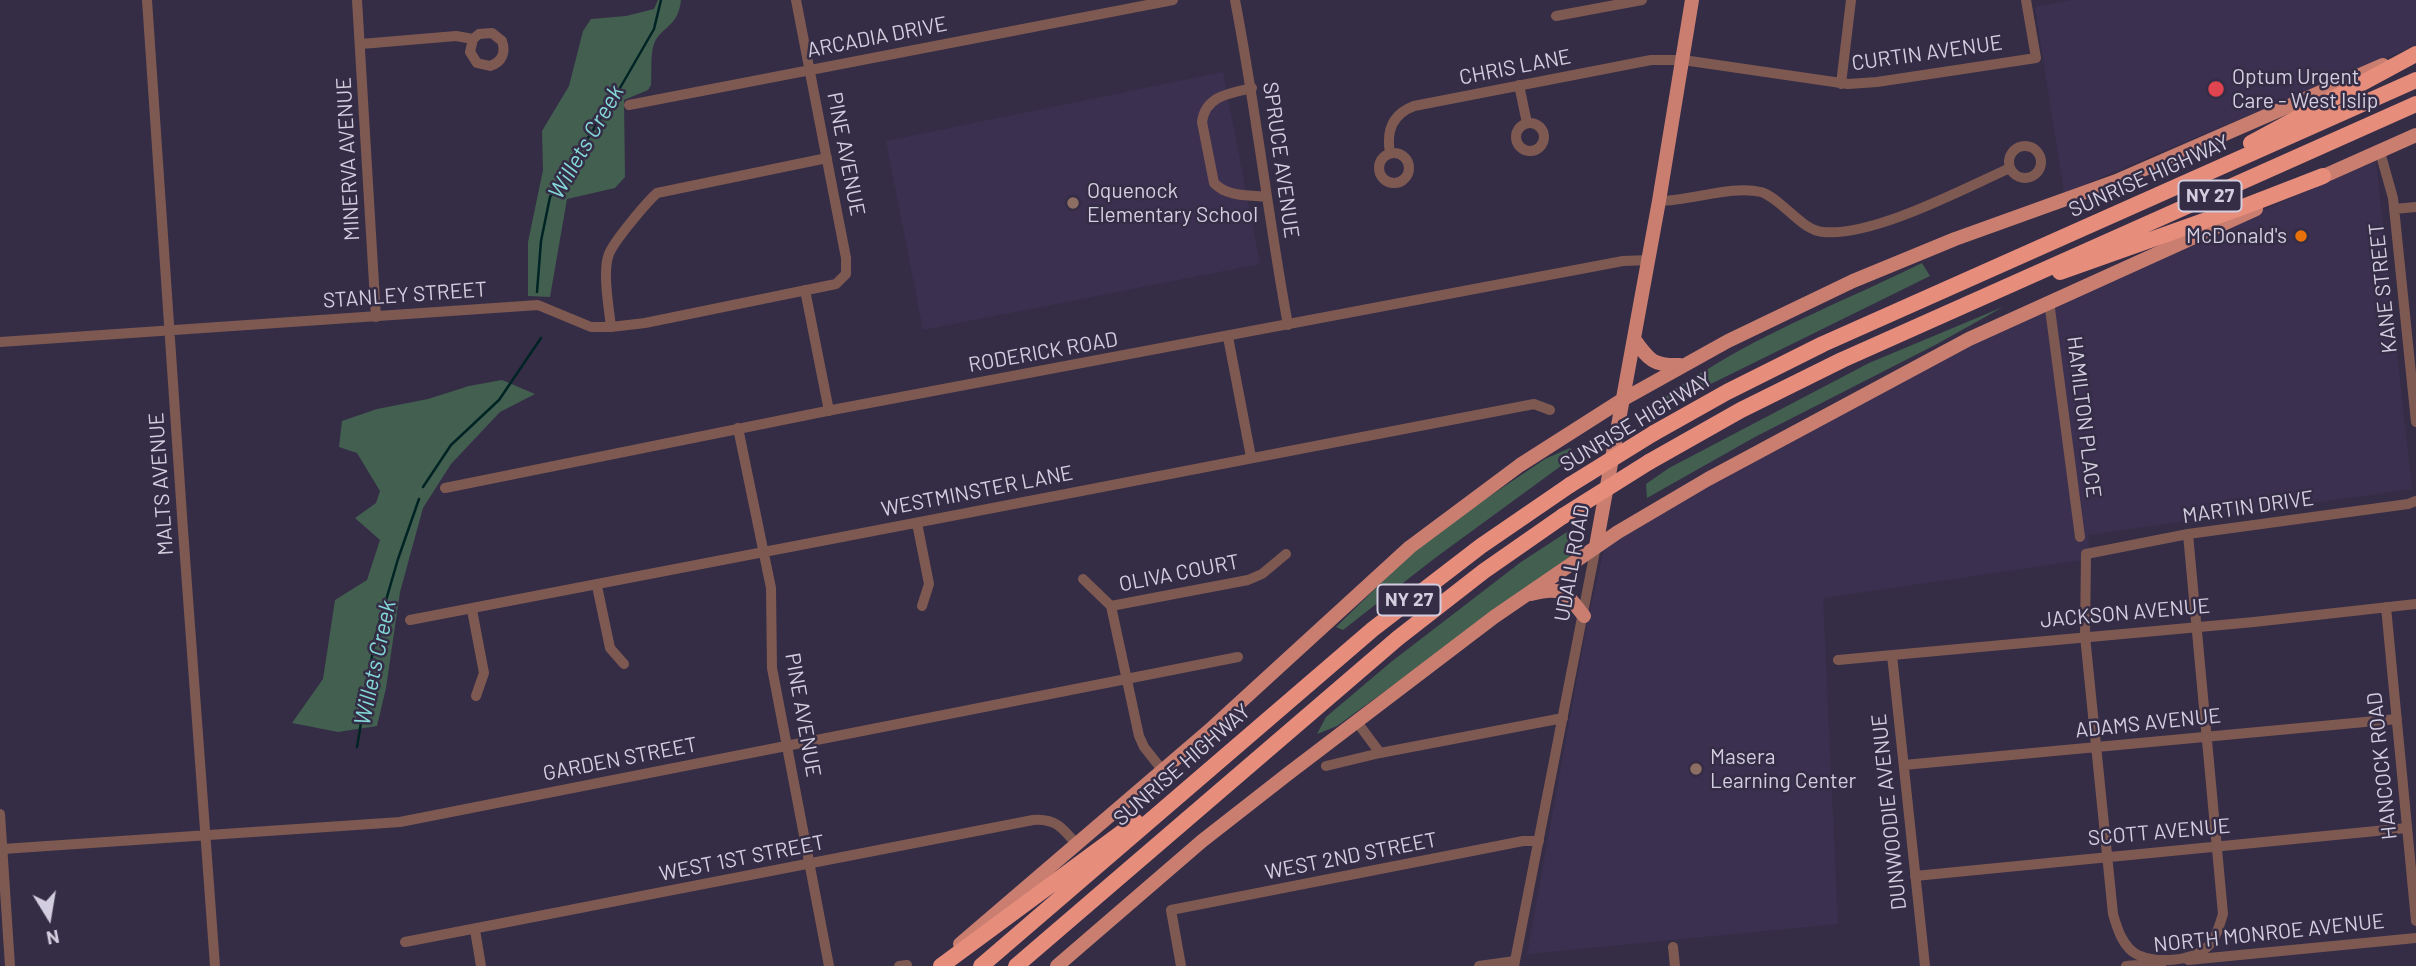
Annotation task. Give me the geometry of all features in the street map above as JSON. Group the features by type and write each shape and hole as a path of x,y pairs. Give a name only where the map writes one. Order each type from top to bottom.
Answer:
{"highway":[{"path":"2160,194 2416,52"},
{"name":"SUNRISE HIGHWAY","path":"981,966 1394,612 1481,546 1570,485 1654,433 1727,392 1823,344 2416,80"},
{"name":"SUNRISE HIGHWAY","path":"1016,966 1398,638 1484,571 1563,516 1649,462 1793,384 2416,104"},
{"path":"2004,288 2082,266 2323,176"},
{"path":"941,966 1117,834 1190,786"},
{"path":"1022,966 1041,944"}],"main road":[{"name":"UDALL ROAD","path":"1596,546 1660,201 1692,0"},
{"name":"SUNRISE HIGHWAY","path":"935,966 1212,728 1348,601 1431,530 1520,465 1622,400 1776,316 1853,281 1955,239 2128,176 2416,52"},
{"path":"1057,966 1220,826 1523,596 1596,546 1744,459 1969,339 2416,135"},
{"path":"1634,339 1655,363 1685,365"},
{"path":"1523,596 1549,589 1559,590 1567,595 1584,616"}],"street":[{"name":"MALTS AVENUE","path":"147,0 215,966"},
{"name":"MINERVA AVENUE","path":"357,0 376,317"},
{"name":"PINE AVENUE","path":"796,0 846,258 846,274 836,284 805,290"},
{"name":"ARCADIA DRIVE","path":"629,105 1173,0"},
{"name":"SPRUCE AVENUE","path":"1235,0 1252,88 1288,325"},
{"path":"1556,16 1642,0"},
{"path":"1841,83 1851,0"},
{"name":"CURTIN AVENUE","path":"1683,60 1841,83 1877,82 2036,58 2026,0"},
{"path":"361,44 456,36 474,39"},
{"name":"CHRIS LANE","path":"1390,153 1388,144 1393,120 1402,111 1414,106 1651,60 1683,60"},
{"path":"1520,85 1527,123"},
{"path":"1252,88 1213,100 1203,115 1202,122 1214,183 1220,190 1267,197"},
{"name":"KANE STREET","path":"2380,152 2390,183 2394,209 2412,348 2416,422"},
{"path":"611,327 607,277 609,255 646,203 657,193 827,158"},
{"path":"1660,201 1743,190 1763,193 1821,233 1843,231 1881,224 2010,168"},
{"path":"2394,209 2416,207"},
{"name":"RODERICK ROAD","path":"445,488 829,411 1623,261 1649,260"},
{"name":"STANLEY STREET","path":"0,342 538,305 591,327 611,327 645,323 805,290"},
{"path":"805,290 829,411"},
{"name":"HAMILTON PLACE","path":"2049,301 2080,537"},
{"path":"1228,337 1251,457"},
{"name":"WESTMINSTER LANE","path":"411,620 1534,404 1550,410"},
{"name":"PINE AVENUE","path":"738,429 773,608 772,668 829,966"},
{"name":"MARTIN DRIVE","path":"2085,636 2086,554 2188,534 2416,501"},
{"path":"917,523 929,583 922,606"},
{"path":"2085,636 2113,914 2118,932 2137,955 2174,964 2206,949 2216,934 2223,914 2188,534"},
{"name":"UDALL ROAD","path":"1514,963 1596,546"},
{"name":"OLIVA COURT","path":"1083,579 1111,606 1248,580 1262,574 1286,554"},
{"path":"597,586 610,648 624,664"},
{"name":"JACKSON AVENUE","path":"1838,660 2416,604"},
{"path":"1111,606 1141,742 1163,771"},
{"name":"HANCOCK ROAD","path":"2386,607 2416,921"},
{"path":"472,610 484,673 476,696"},
{"name":"DUNWOODIE AVENUE","path":"1892,655 1924,966"},
{"name":"GARDEN STREET","path":"3,849 389,823 1238,657"},
{"path":"1326,766 1380,753 1563,719"},
{"name":"ADAMS AVENUE","path":"1904,765 2397,719"},
{"path":"1357,722 1380,753"},
{"path":"0,814 10,966"},
{"name":"WEST 1ST STREET","path":"405,942 1040,819 1058,823 1076,844"},
{"name":"SCOTT AVENUE","path":"1915,876 2407,828"},
{"name":"WEST 2ND STREET","path":"1181,966 1171,910 1522,841 1539,841"},
{"path":"475,930 481,966"},
{"name":"NORTH MONROE AVENUE","path":"2126,966 2174,964 2416,938"},
{"path":"1674,947 1675,966"},
{"path":"1479,966 1514,963"}],"shaded area":[{"path":"2072,0 2416,0 2416,45 2064,193 2035,7"},
{"name":"Oquenock Elementary School","path":"1223,72 1260,264 923,330 886,141"},
{"path":"2376,161 2412,489 2088,535 2090,559 1823,598 1838,924 1527,954 1589,613 1607,537 2030,311"}],"green space":[{"path":"658,0 681,0 677,16 654,44 651,85 648,90 624,100 625,177 615,188 567,199 550,297 528,296 528,242 543,170 542,131 569,86 583,31 591,19 626,16 654,9"},
{"path":"1922,263 1930,276 1652,411 1681,385 1741,350"},
{"path":"2003,307 1937,344 1755,437 1647,498 1646,484 1669,468 1869,363"},
{"path":"502,380 535,394 500,412 451,464 423,508 400,592 386,688 377,726 338,732 292,723 323,679 335,600 367,580 380,540 355,518 376,503 380,491 357,453 339,447 342,421 377,409"},
{"path":"1570,448 1576,455 1435,558 1343,630 1336,627 1426,539 1545,459"},
{"path":"1573,528 1569,557 1337,726 1317,734 1326,717 1391,662 1521,562"}],"waterway":[{"name":"Willets Creek","path":"537,292 541,241 550,197 620,88 654,29 661,0"},
{"name":"Willets Creek","path":"423,487 451,445 499,400 541,338"},
{"name":"Willets Creek","path":"357,747 375,638 419,499"}],"place":[{"name":"Optum Urgent Care - West Islip","path":"2216,89"},
{"name":"Oquenock Elementary School","path":"1073,203"},
{"name":"McDonald's","path":"2301,236"},
{"name":"Masera Learning Center","path":"1696,769"}]}
